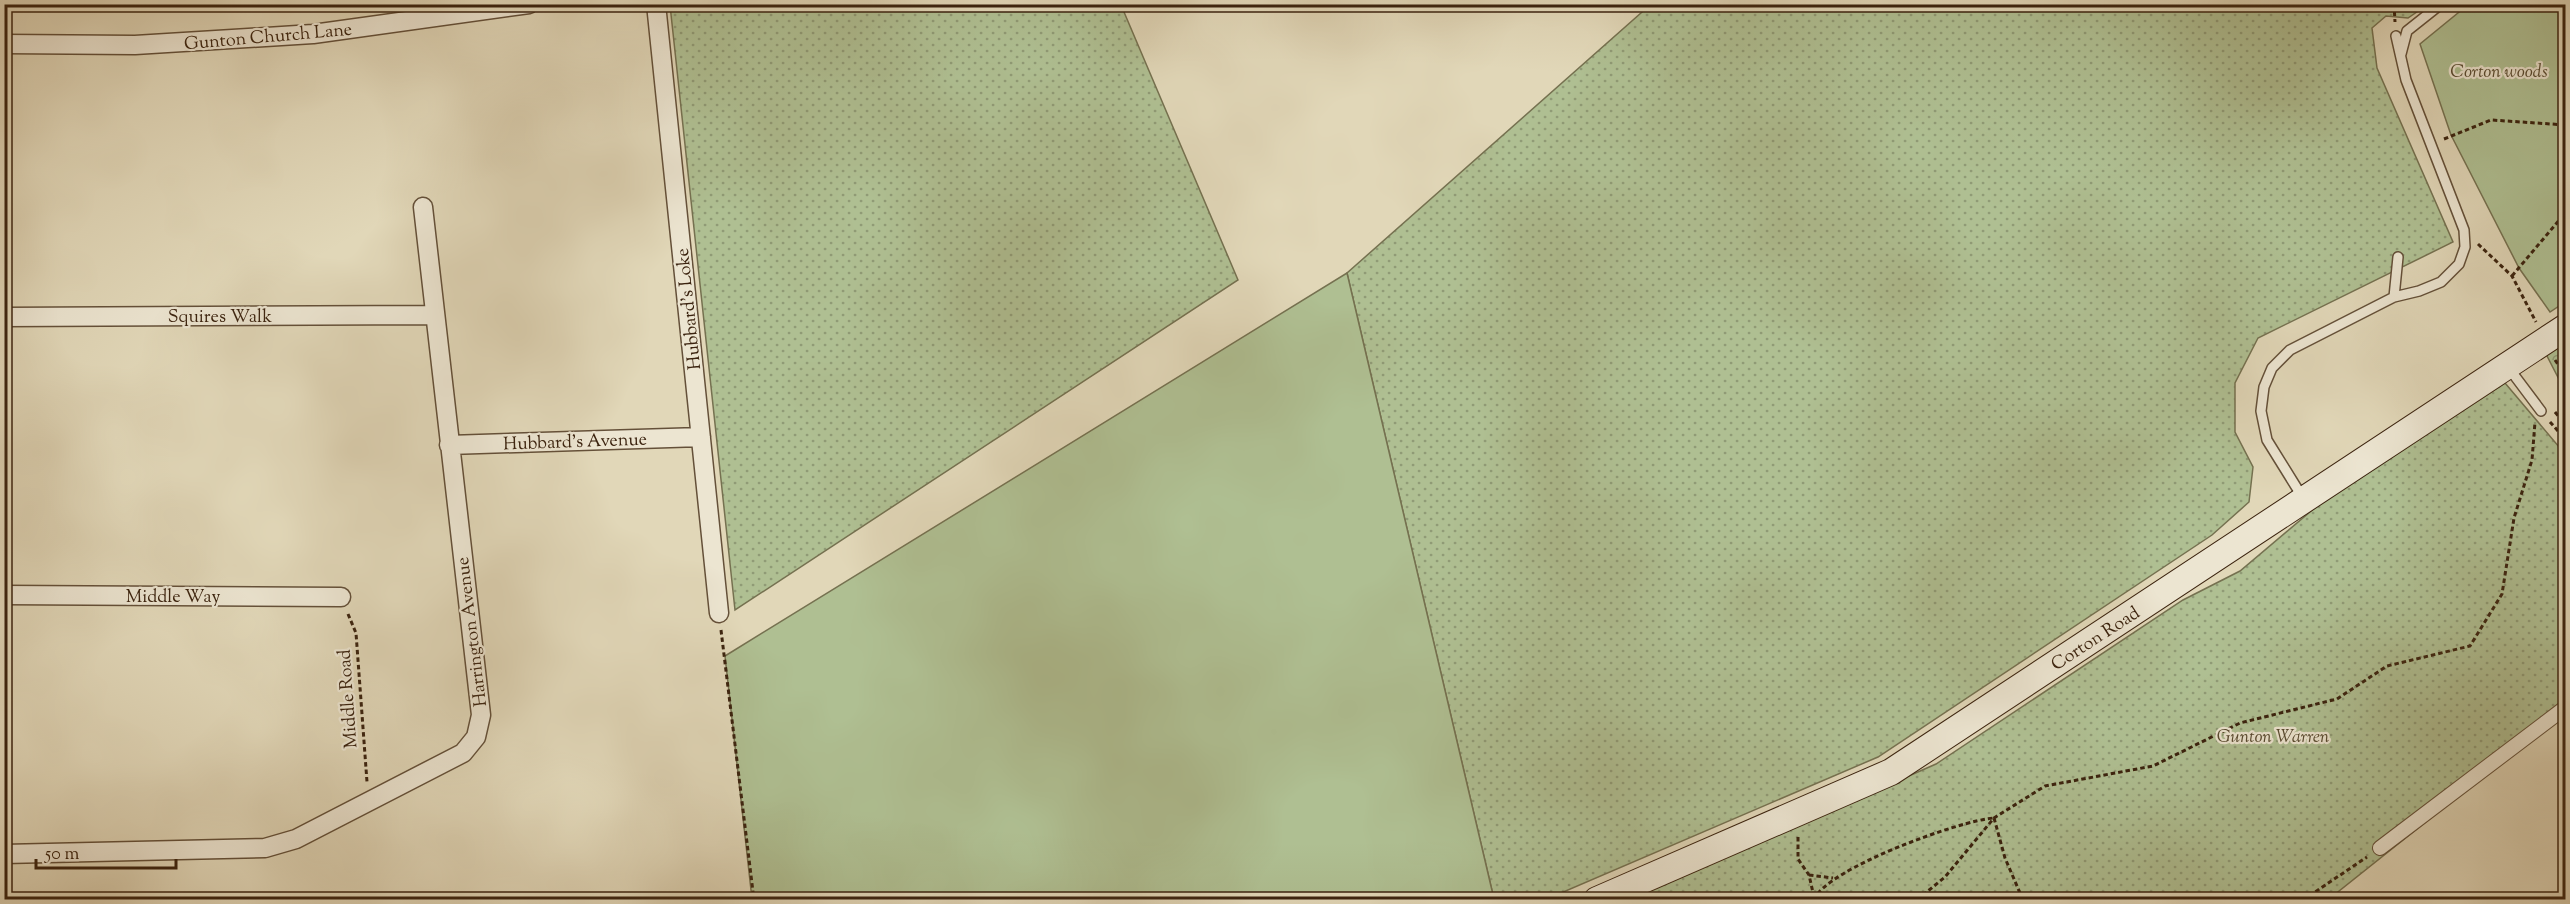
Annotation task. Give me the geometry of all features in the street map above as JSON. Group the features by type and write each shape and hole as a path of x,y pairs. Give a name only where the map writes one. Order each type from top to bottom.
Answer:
{"main road":[{"name":"Corton Road","path":"1598,900 1891,772 2565,327"}],"street":[{"name":"Gunton Church Lane","path":"4,44 135,45 313,34 530,4"},
{"name":"Hubbard's Loke","path":"656,4 719,613"},
{"name":"Harrington Avenue","path":"4,854 265,848 296,839 463,753 476,737 481,715 423,207"},
{"name":"Squires Walk","path":"4,317 435,315"},
{"name":"Hubbard's Avenue","path":"449,446 701,437"},
{"name":"Middle Way","path":"4,595 341,597"},
{"path":"2380,848 2565,707"}],"lane":[{"path":"2401,57 2407,31 2441,4"},
{"path":"2304,499 2267,440 2261,411 2264,387 2272,368 2290,350 2394,297 2419,291 2441,282 2459,264 2465,247 2464,230 2406,80 2396,36"},
{"path":"2394,297 2398,257"},
{"path":"2507,365 2539,408"}],"path":[{"path":"2394,4 2396,36"},
{"path":"2432,146 2451,135 2491,120 2565,125"},
{"path":"2512,276 2565,212"},
{"path":"2464,230 2512,276 2540,329 2524,339 2531,350"},
{"path":"2539,408 2565,440"},
{"path":"1917,900 1945,877 1994,818 2045,786 2153,766 2240,723 2337,699 2387,666 2470,646 2502,594 2514,518 2532,460 2539,408"},
{"path":"2552,408 2565,425"},
{"name":"Middle Road","path":"341,597 356,633 368,802"},
{"path":"719,613 754,900"},
{"path":"1791,815 1798,837 1798,859 1809,875 1814,898"},
{"path":"1814,898 1833,878 1918,839 1978,819 1994,818"},
{"path":"1994,818 2005,858 2023,900"},
{"path":"2303,900 2380,848"},
{"path":"1809,875 1833,878"}],"green space":[{"name":"Corton woods","path":"2469,4 2565,5 2565,302 2550,312 2519,268 2451,135 2420,44"},
{"path":"670,5 1121,5 1238,280 735,610"},
{"path":"1650,5 2427,5 2408,18 2386,16 2372,28 2377,68 2453,242 2258,338 2235,383 2235,432 2253,467 2249,502 2212,535 1878,757 1547,899 1494,899 1347,273"},
{"path":"1347,273 1494,899 752,899 725,656"},
{"path":"2565,326 2565,391 2546,354"},
{"name":"Gunton Warren","path":"2505,383 2565,454 2565,711 2329,899 1627,900 1936,764 2183,600 2240,571 2317,506"}]}
